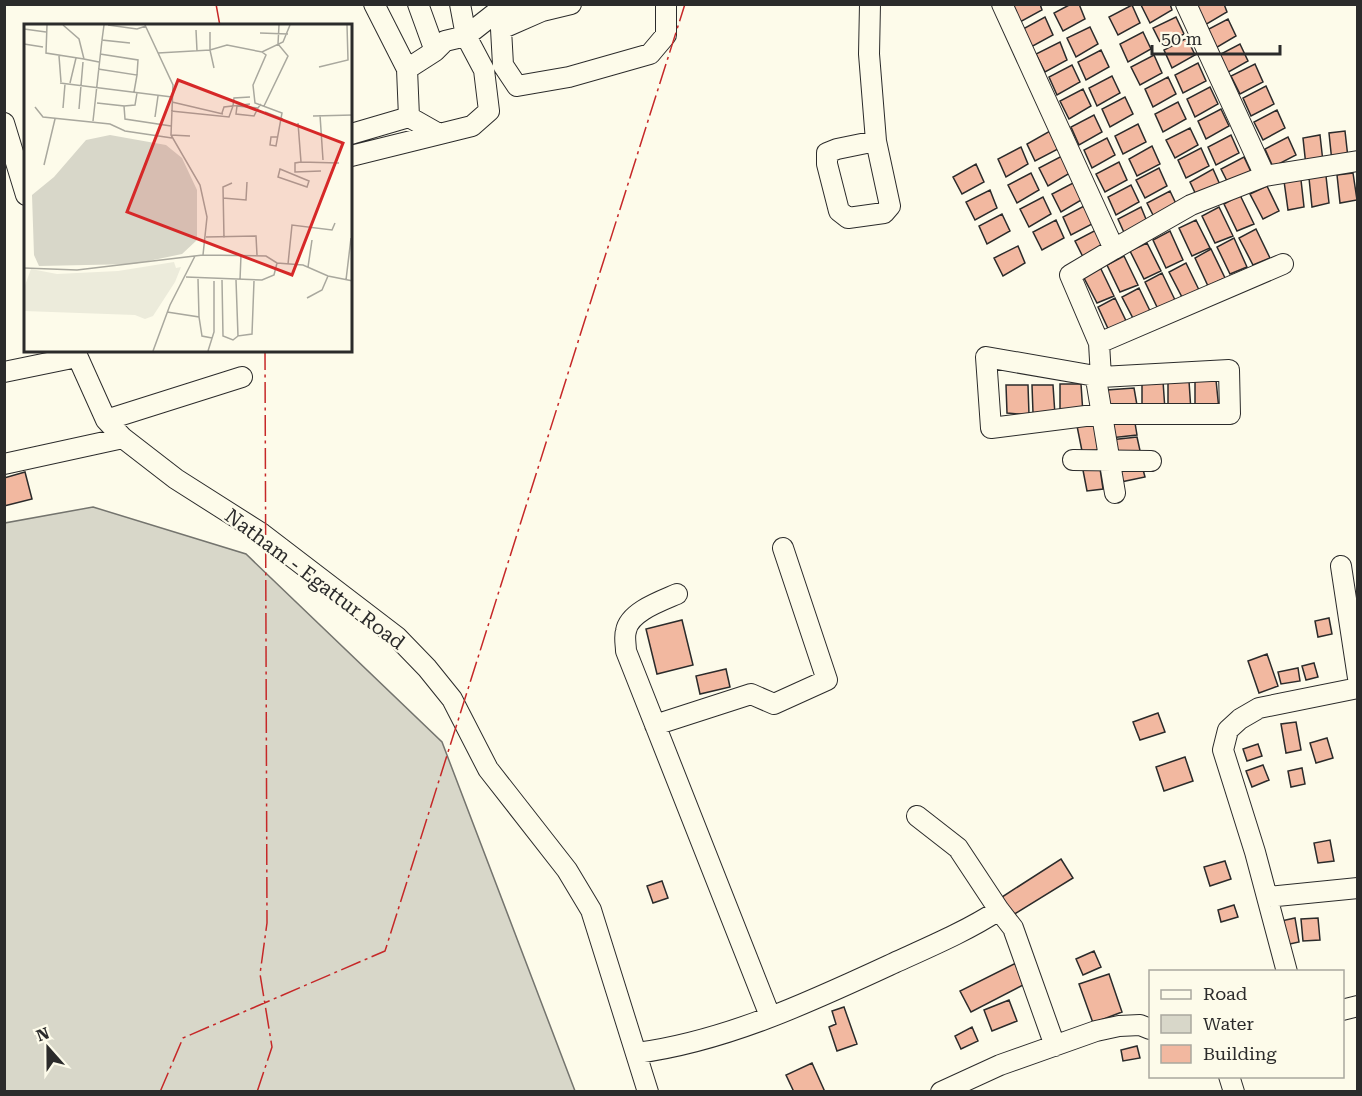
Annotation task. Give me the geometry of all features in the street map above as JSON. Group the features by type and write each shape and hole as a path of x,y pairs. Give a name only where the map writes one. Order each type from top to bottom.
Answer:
{"street":[{"path":"374,4 407,69 409,117"},
{"path":"418,4 435,51"},
{"path":"352,156 472,126 489,111 484,70 466,36 459,4"},
{"path":"407,69 435,51 445,41 466,36 494,14 518,4"},
{"path":"571,4 542,11 501,29 503,65 516,86 568,77 650,54 666,35 666,4"},
{"path":"870,4 869,54 876,141"},
{"path":"1002,4 1114,249"},
{"path":"1186,4 1264,176"},
{"path":"352,134 409,117 439,134"},
{"path":"6,135 24,182"},
{"path":"1115,493 1097,385 1101,376 1098,343 1070,275 1191,206 1264,176 1358,161"},
{"path":"1098,343 1283,264"},
{"path":"4,372 76,354"},
{"name":"Natham - Egattur Road","path":"76,354 106,420 123,438 177,479 261,533 397,637 452,699 488,769 567,870 591,910 648,1092"},
{"path":"986,357 1101,376 1229,370 1230,414 1101,414 991,428 986,357"},
{"path":"106,420 242,377"},
{"path":"4,464 123,438"},
{"path":"1072,459 1151,461"},
{"path":"655,725 752,694 774,704 827,680 783,548"},
{"path":"1341,566 1358,678"},
{"path":"677,594 649,606 628,623 625,633 626,651 770,1016"},
{"path":"1286,970 1255,852 1223,750 1228,730 1240,719 1259,708 1358,688"},
{"path":"917,816 958,848 1013,928 1055,1046"},
{"path":"1267,897 1358,888"},
{"path":"637,1053 664,1049 723,1034 833,992 999,910"},
{"path":"941,1092 1000,1065 1119,1026 1140,1025 1149,1029"}],"water":[{"path":"93,507 246,554 442,742 575,1091 5,1091 5,523"}],"building":[{"path":"1011,4 1040,4 1042,10 1020,22"},
{"path":"1071,4 1079,4 1085,19 1063,31 1054,13"},
{"path":"1170,4 1172,10 1150,23 1141,5"},
{"path":"1201,4 1224,4 1227,12 1205,25 1197,7"},
{"path":"1132,5 1140,23 1118,35 1109,17"},
{"path":"1045,17 1053,35 1031,47 1023,29"},
{"path":"1176,17 1184,34 1162,46 1153,28"},
{"path":"1228,19 1236,36 1214,49 1205,31"},
{"path":"1090,27 1098,44 1076,57 1067,38"},
{"path":"1143,32 1151,49 1128,62 1120,44"},
{"path":"1187,38 1195,55 1172,68 1164,50"},
{"path":"1060,42 1067,60 1045,72 1036,54"},
{"path":"1240,44 1248,61 1225,74 1217,56"},
{"path":"1101,50 1109,67 1086,80 1078,62"},
{"path":"1154,55 1162,73 1140,85 1131,67"},
{"path":"1198,63 1206,81 1183,93 1175,75"},
{"path":"1255,64 1263,82 1240,94 1231,76"},
{"path":"1072,65 1080,82 1057,95 1049,77"},
{"path":"1112,76 1120,93 1097,106 1089,88"},
{"path":"1168,77 1176,94 1153,107 1145,89"},
{"path":"1266,86 1274,104 1251,116 1243,98"},
{"path":"1210,87 1218,104 1195,117 1187,99"},
{"path":"1083,89 1091,106 1069,119 1060,101"},
{"path":"1125,97 1133,114 1110,127 1102,109"},
{"path":"1178,102 1186,119 1163,132 1155,114"},
{"path":"1221,109 1229,126 1206,139 1198,121"},
{"path":"1277,110 1285,128 1263,140 1254,122"},
{"path":"1094,115 1102,132 1079,145 1071,127"},
{"path":"1138,124 1146,142 1123,154 1115,136"},
{"path":"1190,128 1198,145 1175,158 1166,140"},
{"path":"1050,131 1058,149 1035,161 1027,144"},
{"path":"1345,131 1348,158 1332,162 1329,133"},
{"path":"1231,135 1239,153 1216,165 1208,147"},
{"path":"1320,135 1323,162 1306,166 1303,138"},
{"path":"1288,137 1296,155 1273,167 1265,149"},
{"path":"1107,138 1115,155 1092,168 1084,150"},
{"path":"1152,146 1160,164 1137,176 1129,159"},
{"path":"1021,147 1028,164 1006,177 998,159"},
{"path":"1201,148 1209,166 1186,178 1178,160"},
{"path":"1062,156 1070,173 1048,186 1039,168"},
{"path":"1244,157 1252,174 1230,187 1221,169"},
{"path":"1119,162 1127,180 1105,192 1096,174"},
{"path":"976,164 984,182 962,194 953,177"},
{"path":"1159,168 1167,186 1145,198 1136,180"},
{"path":"1213,169 1221,187 1198,199 1190,182"},
{"path":"1031,173 1039,190 1017,203 1008,185"},
{"path":"1353,173 1357,200 1340,203 1337,175"},
{"path":"1326,176 1329,203 1312,207 1309,178"},
{"path":"1301,180 1304,207 1288,210 1284,181"},
{"path":"1075,182 1083,199 1061,212 1052,194"},
{"path":"1131,185 1139,202 1116,215 1108,197"},
{"path":"1267,186 1279,211 1263,219 1250,194"},
{"path":"990,190 997,208 975,220 966,202"},
{"path":"1170,191 1178,208 1156,221 1147,203"},
{"path":"1240,195 1254,224 1237,231 1224,204"},
{"path":"1043,197 1051,214 1029,227 1020,209"},
{"path":"1086,205 1094,223 1071,235 1063,217"},
{"path":"1141,207 1148,224 1126,237 1118,219"},
{"path":"1219,207 1233,236 1215,243 1202,216"},
{"path":"1002,214 1010,231 987,244 979,226"},
{"path":"1056,220 1064,238 1042,250 1033,232"},
{"path":"1196,220 1210,248 1192,256 1179,228"},
{"path":"1098,229 1106,247 1084,259 1075,241"},
{"path":"1256,229 1270,258 1253,265 1239,238"},
{"path":"1170,231 1183,260 1166,268 1153,240"},
{"path":"1234,238 1247,267 1230,274 1217,247"},
{"path":"1147,243 1161,271 1144,279 1130,251"},
{"path":"1018,246 1025,263 1003,276 994,258"},
{"path":"1211,249 1225,278 1208,286 1195,258"},
{"path":"1124,256 1138,285 1120,292 1107,265"},
{"path":"1186,263 1200,292 1183,299 1169,272"},
{"path":"1100,267 1114,296 1097,303 1083,276"},
{"path":"1162,273 1176,302 1158,309 1145,282"},
{"path":"1139,288 1153,317 1136,324 1122,297"},
{"path":"1115,298 1129,327 1111,335 1098,307"},
{"path":"1195,380 1216,380 1219,410 1195,408"},
{"path":"1142,381 1163,381 1165,410 1142,409"},
{"path":"1168,381 1189,381 1191,411 1168,409"},
{"path":"1060,384 1081,384 1083,414 1060,412"},
{"path":"1006,385 1028,385 1029,415 1007,413"},
{"path":"1032,385 1053,385 1055,415 1033,413"},
{"path":"1134,388 1137,405 1110,408 1107,390"},
{"path":"1134,417 1137,435 1110,438 1107,420"},
{"path":"1094,423 1098,450 1082,451 1077,426"},
{"path":"1137,437 1141,455 1113,458 1110,440"},
{"path":"1099,462 1103,489 1087,491 1082,465"},
{"path":"1141,462 1145,477 1116,483 1113,465"},
{"path":"25,472 32,499 4,506 4,478"},
{"path":"1329,618 1332,634 1318,637 1315,621"},
{"path":"682,620 693,665 657,674 646,629"},
{"path":"1267,654 1278,686 1259,693 1248,661"},
{"path":"1314,663 1318,677 1306,680 1302,666"},
{"path":"1298,668 1300,681 1281,684 1278,672"},
{"path":"726,669 730,687 700,694 696,676"},
{"path":"1158,713 1165,732 1140,740 1133,722"},
{"path":"1296,722 1301,750 1286,753 1281,724"},
{"path":"1327,738 1333,758 1316,763 1310,743"},
{"path":"1258,744 1262,756 1247,761 1243,749"},
{"path":"1185,757 1193,781 1164,791 1156,767"},
{"path":"1263,765 1269,780 1252,787 1246,771"},
{"path":"1302,768 1305,784 1291,787 1288,771"},
{"path":"1330,840 1334,861 1318,863 1314,843"},
{"path":"1061,859 1073,878 1013,915 1002,897"},
{"path":"1225,861 1231,879 1210,886 1204,867"},
{"path":"662,881 668,898 653,903 647,886"},
{"path":"1234,905 1238,917 1221,922 1218,910"},
{"path":"1295,918 1299,942 1285,945 1281,921"},
{"path":"1318,918 1320,940 1303,941 1301,919"},
{"path":"1094,951 1101,967 1083,975 1076,959"},
{"path":"1016,963 1027,983 971,1012 960,991"},
{"path":"1109,974 1122,1012 1093,1023 1079,984"},
{"path":"1009,1000 1017,1021 992,1031 984,1010"},
{"path":"844,1007 857,1044 837,1051 829,1027 836,1024 832,1011"},
{"path":"972,1027 978,1041 961,1049 955,1036"},
{"path":"1137,1046 1140,1058 1123,1061 1121,1050"},
{"path":"812,1063 825,1092 794,1092 786,1075"}],"power":[{"path":"216,4 220,24"},
{"path":"160,1092 183,1038 385,951 685,4"},
{"path":"257,1092 272,1047 260,974 267,923 265,352"}]}
